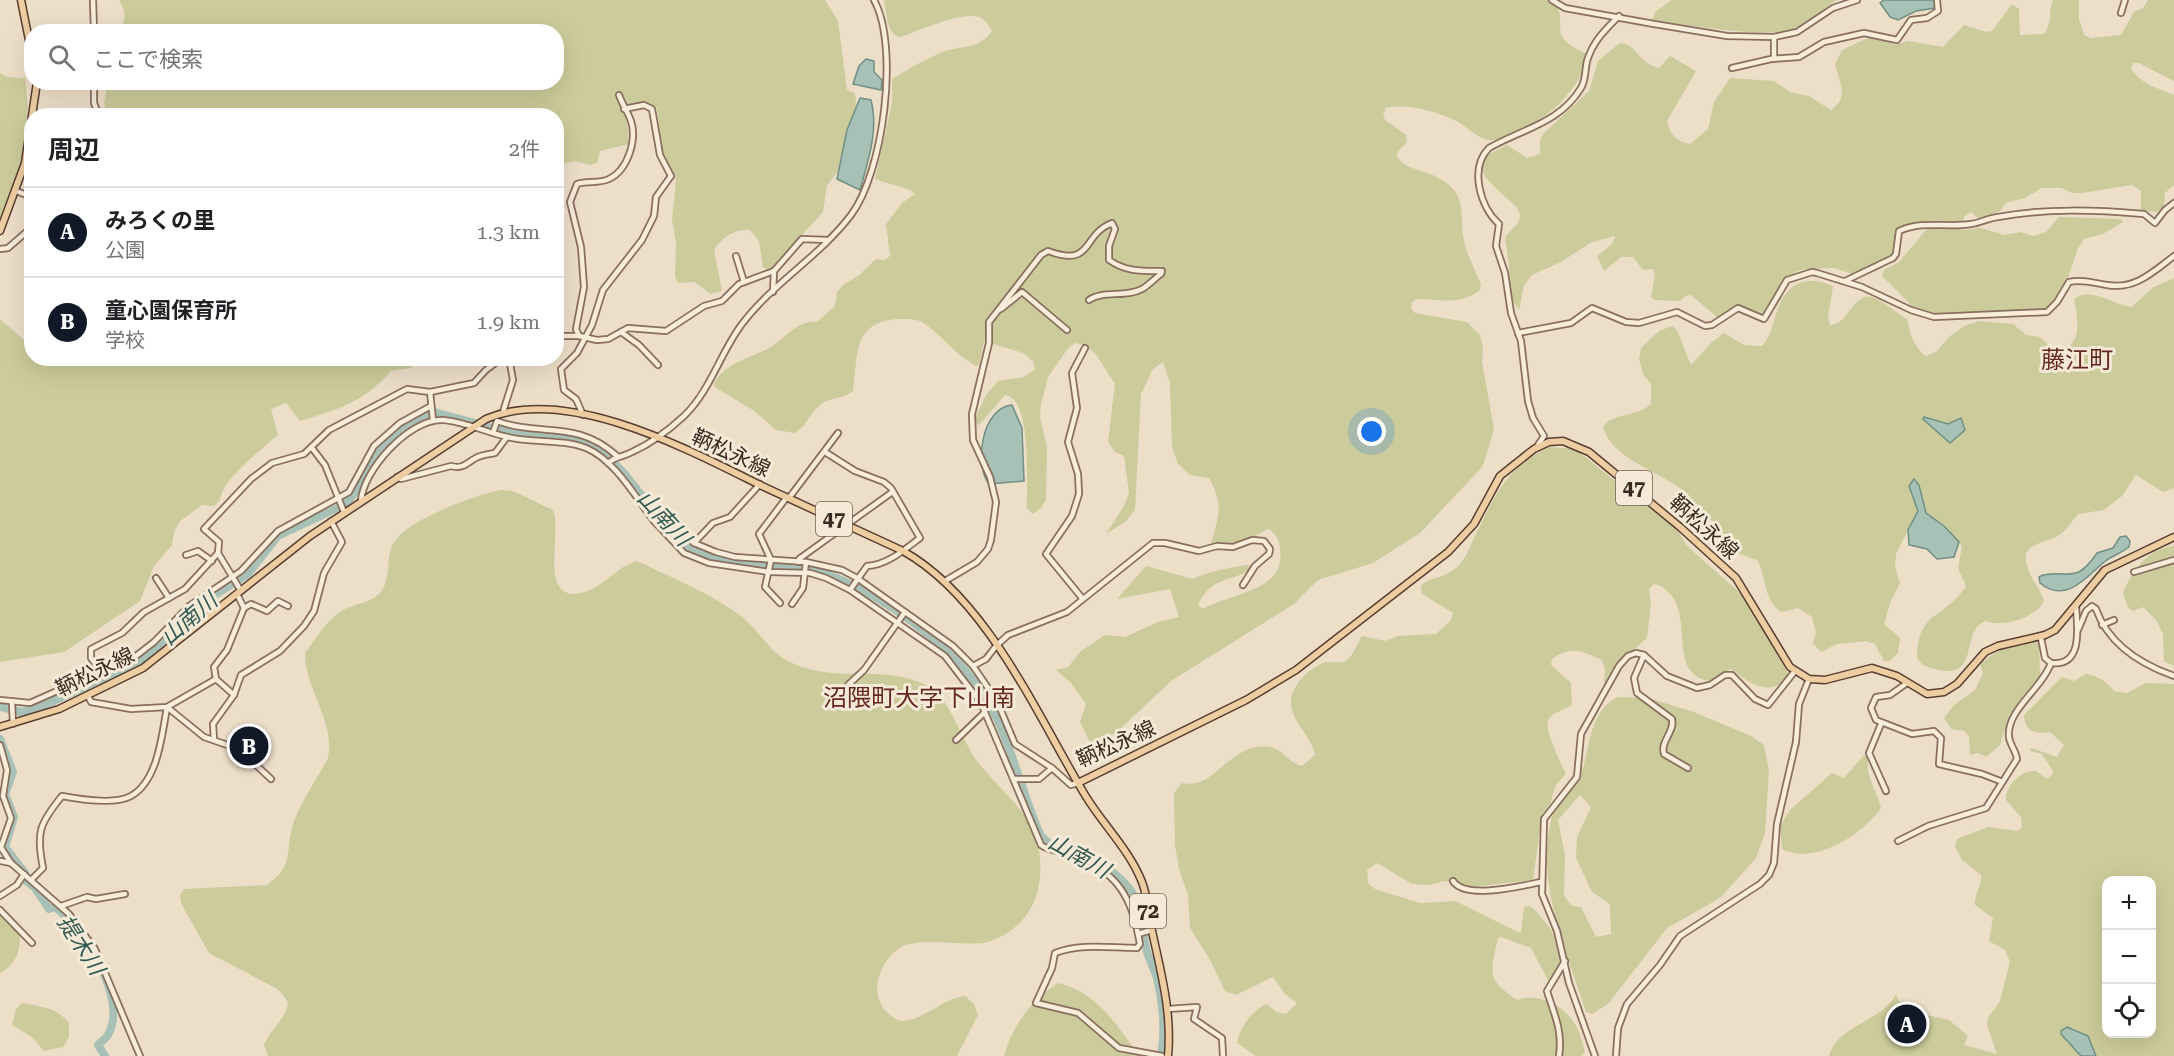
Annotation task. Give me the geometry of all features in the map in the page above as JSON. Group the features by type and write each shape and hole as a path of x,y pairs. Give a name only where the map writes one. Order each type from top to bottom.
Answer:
{"main road":[{"path":"21,0 26,24"},
{"path":"33,108 36,90"},
{"path":"0,231 24,166"},
{"name":"鞆松永線","path":"0,727 12,720 37,717 88,696 143,668 238,591 343,511 486,419 503,412 537,409 583,415 630,425 903,551 923,563 945,581 996,646 1033,702 1078,783 1246,700 1296,670 1448,552 1474,524 1500,476 1536,448 1549,442 1563,441 1576,444 1589,452 1669,517 1745,589 1795,671 1809,679"},
{"path":"1809,679 1826,680 1872,668 1886,671 1928,694 1944,692 1957,684 1985,652 1998,646 2045,634 2063,622 2105,570 2174,537"},
{"name":"72","path":"1078,783 1132,861 1143,885 1149,931 1168,1009 1170,1033 1168,1056"}],"street":[{"path":"93,0 94,24"},
{"path":"609,463 616,456 633,452 694,405 740,326 828,240 852,213 866,184 886,107 884,30 874,0"},
{"path":"1552,0 1565,8 1727,36 1774,37 1797,32 1827,11 1857,0"},
{"path":"1732,68 1774,59 1799,57 1824,42 1864,33 1874,33 1897,40 1911,20 1927,18 1938,11 1937,0"},
{"path":"2121,13 2125,0"},
{"path":"1536,448 1544,436 1533,418 1528,401 1518,333 1511,313 1505,273 1496,246 1499,224 1490,216 1483,201 1479,179 1484,153 1497,143 1540,126 1562,110 1582,86 1587,62 1598,38 1619,16"},
{"path":"1774,37 1774,59"},
{"path":"94,90 96,108"},
{"path":"582,337 576,329 583,298 584,264 570,198 577,184 607,180 618,173 625,164 632,139 630,119 619,95"},
{"path":"583,415 576,399 564,390 561,369 573,358 582,337 592,326 603,290 642,240 654,216 656,197 671,176 660,155 652,109 644,105 624,109"},
{"path":"16,191 24,194"},
{"path":"1845,281 1893,258 1896,254 1897,235 1905,228 1937,223 1967,225 1998,217 2053,211 2144,214 2155,223 2174,203"},
{"path":"945,581 976,562 988,549 991,540 995,513 994,495 990,477 977,452 971,423 988,343 989,322 1041,255 1048,251 1062,256 1077,255 1112,223 1115,229 1108,246 1109,260 1127,269 1146,273 1162,271 1143,289 1115,296 1094,297 1089,300"},
{"path":"0,249 8,248 24,234"},
{"path":"564,336 597,340 628,328 666,331 704,306 722,301 744,282 774,271 802,239 828,240"},
{"path":"736,256 744,282"},
{"path":"1518,333 1571,323 1592,308 1633,322 1655,320 1677,312 1701,325 1712,325 1738,308 1764,320 1771,312 1782,285 1790,278 1812,272 1845,281 1887,297 1911,310 1934,317 2047,312 2057,302 2069,282 2081,280 2118,286 2133,284 2174,256"},
{"path":"773,292 774,271"},
{"path":"996,312 1015,301 1023,292 1067,330"},
{"path":"621,332 639,345 658,365"},
{"path":"1082,598 1046,554 1072,516 1079,494 1078,474 1068,442 1077,408 1072,373 1085,348"},
{"path":"103,673 91,658 91,649 122,633 139,615 185,589 212,561 218,553 219,542 204,526 220,513 251,479 272,463 304,454 328,430 407,389 430,392 474,383 491,366"},
{"path":"503,412 513,380 510,366"},
{"path":"430,392 433,419"},
{"path":"0,700 12,704 30,703 103,673 136,656 154,642 189,606 232,580 278,531 349,492 370,451 382,437 405,420 431,407"},
{"path":"361,501 361,493 382,456 403,437 433,419 446,420 507,437 586,448 609,463 655,522 684,554 709,563 842,570 856,579 952,646 973,666 997,701 1015,744 1052,768 1071,785 1078,783"},
{"path":"494,432 496,423 520,429 552,428 597,441 616,456"},
{"path":"780,603 765,587 770,566 759,534 838,433"},
{"path":"396,477 401,479 451,466 456,468 469,465 476,457 495,453 507,437"},
{"path":"312,448 325,465 343,511"},
{"path":"825,452 855,471 884,482 891,488 891,493 920,538 876,567 867,566 850,589"},
{"path":"694,543 713,523 729,517 760,484"},
{"path":"799,562 799,559 891,493"},
{"path":"214,740 213,724 234,695 241,675 292,641 314,611 324,573 342,542 331,521"},
{"path":"655,522 668,521 694,543 735,557 770,566 799,562"},
{"path":"973,666 986,659 1008,635 1066,612 1148,546 1157,542 1199,550 1217,546 1233,547 1252,540 1264,541 1270,549 1269,554 1255,566 1242,585"},
{"path":"186,555 198,551 212,561"},
{"path":"218,553 238,591 244,608"},
{"path":"2134,572 2174,560"},
{"path":"799,562 805,568 850,589 945,656 962,675 985,712 1016,780 1018,793 1041,845 1071,854 1107,873 1131,904 1140,944 1137,948 1091,946 1055,953 1052,968 1036,1003 1078,1013 1119,1048 1162,1056"},
{"path":"792,604 803,588 805,568"},
{"path":"156,578 169,598"},
{"path":"234,695 216,679 214,667 227,650 244,608 251,604 267,611 278,601 288,606"},
{"path":"1898,841 1928,826 1986,808 2000,782 2017,759 2008,734 2012,716 2037,689 2051,663 2069,659 2075,651 2078,630 2076,606"},
{"path":"2078,630 2089,606 2096,609 2102,625 2142,663 2174,676"},
{"path":"848,685 864,670 904,613"},
{"path":"2102,625 2114,620"},
{"path":"2045,634 2041,638 2046,658 2051,663"},
{"path":"1595,1056 1569,982 1557,931 1542,894 1540,882 1544,819 1577,777 1581,734 1619,666 1628,656 1636,652 1644,655 1667,676 1697,688 1710,686 1725,675 1732,675 1755,699 1768,705 1795,671"},
{"path":"1644,655 1634,678 1636,693 1672,718 1672,727 1662,745 1664,754 1688,768"},
{"path":"88,696 91,702 131,709 167,707 216,679"},
{"path":"1616,1056 1618,1028 1627,1004 1660,965 1680,936 1760,884 1769,874 1774,863 1777,824 1796,742 1799,704 1809,679"},
{"path":"1907,683 1890,695 1880,694 1872,702 1872,716 1881,724 1912,734 1934,731 1941,738 1939,764 1982,774 2000,782"},
{"path":"12,704 12,720"},
{"path":"167,707 204,737 239,749 271,779"},
{"path":"31,880 43,868 38,842 39,830 62,796 83,800 126,797 147,780 161,739 167,707"},
{"path":"956,740 985,712"},
{"path":"1881,724 1870,746 1869,755 1886,791"},
{"path":"0,745 7,770 3,796 11,818 0,846 11,863 61,906 95,949 140,1056"},
{"path":"1016,780 1039,779 1052,768"},
{"path":"0,861 11,863"},
{"path":"0,896 17,885 24,874"},
{"path":"1453,881 1459,888 1473,891 1540,882"},
{"path":"61,906 87,897 96,899 125,894"},
{"path":"0,910 32,943"},
{"path":"1138,934 1149,931"},
{"path":"1559,1056 1561,1039 1558,1017 1547,990 1565,962"},
{"path":"1168,1009 1197,1007 1194,1018 1222,1038 1223,1056"}],"green space":[{"path":"119,0 825,0 838,21 847,90 855,93 857,109 847,130 839,170 827,185 823,212 769,271 763,267 759,241 750,230 734,232 725,238 714,250 722,291 710,294 695,282 678,283 675,277 676,243 672,219 676,181 662,156 657,108 642,105 626,114 629,144 600,151 597,163 590,165 575,161 564,163 564,108 106,108 104,103 106,90 564,90 564,24 122,24 125,16"},
{"path":"884,0 1554,0 1560,17 1562,36 1566,42 1589,55 1578,80 1556,107 1527,127 1496,140 1480,137 1451,118 1423,109 1386,108 1383,114 1385,120 1406,135 1407,142 1398,151 1397,157 1408,166 1438,177 1452,188 1459,200 1464,241 1481,284 1480,290 1457,300 1417,299 1412,302 1411,308 1415,313 1467,322 1480,335 1483,348 1482,362 1494,429 1483,466 1420,533 1373,563 1318,580 1294,604 1171,681 1118,731 1096,746 1090,742 1080,722 1086,704 1071,683 1056,670 1068,667 1081,651 1105,635 1125,637 1158,622 1179,617 1170,589 1117,599 1146,566 1193,579 1221,570 1252,565 1253,568 1245,573 1209,589 1198,605 1203,609 1266,582 1275,574 1280,563 1279,542 1268,529 1243,542 1211,544 1219,510 1217,496 1209,478 1190,475 1178,464 1172,447 1170,383 1163,362 1153,369 1141,394 1135,510 1125,522 1106,534 1124,506 1129,493 1124,456 1115,452 1108,442 1115,383 1095,353 1084,345 1076,343 1069,347 1048,377 1040,418 1047,446 1046,500 1033,514 1027,508 1024,426 1014,400 1005,395 980,424 977,425 975,418 986,395 998,381 1024,377 1035,369 1033,361 1023,353 984,341 979,365 976,366 962,357 922,322 906,319 883,321 872,326 860,342 853,391 821,404 795,433 776,430 753,410 716,388 714,384 718,377 731,366 769,348 797,327 817,322 835,306 837,292 843,285 858,276 876,259 885,260 890,256 886,224 902,203 915,194 910,190 875,179 892,103 892,79 945,51 974,45 986,38 992,31 983,19 966,16 901,37 892,32 890,28"},
{"path":"1672,0 1837,0 1812,19 1795,28 1782,31 1746,32 1652,20 1656,11"},
{"path":"2053,0 2079,0 2079,19 2084,35 2091,38 2121,35 2134,12 2143,8 2148,0 2174,0 2174,81 2139,63 2134,63 2131,68 2144,82 2174,95 2174,185 2165,193 2164,206 2157,212 2141,210 2141,191 2132,185 2082,193 2072,193 2061,188 2042,188 2025,198 2006,203 2000,211 1980,220 1971,212 1964,217 1963,222 1939,221 1908,225 1900,229 1891,255 1855,275 1834,268 1805,269 1795,272 1771,308 1763,314 1739,306 1718,318 1691,295 1685,296 1680,301 1654,300 1651,297 1655,274 1653,269 1643,270 1633,257 1621,257 1604,271 1597,256 1612,244 1615,236 1590,243 1561,262 1532,275 1524,285 1519,310 1510,297 1505,238 1520,219 1520,215 1512,203 1488,180 1483,172 1482,164 1488,155 1507,145 1527,158 1540,154 1540,140 1543,134 1589,91 1598,61 1620,43 1631,47 1652,66 1659,68 1670,56 1696,71 1667,121 1675,137 1681,142 1690,144 1708,129 1714,102 1730,78 1774,81 1790,92 1809,96 1831,110 1837,105 1842,94 1835,64 1842,50 1881,32 1895,45 1908,41 1943,47 1964,25 1986,32 1992,31 2012,4 2019,9 2020,35 2044,34"},
{"path":"0,73 7,77 24,78 28,106 24,108 24,138 20,171 0,220"},
{"path":"2059,217 2121,219 2123,222 2103,234 2084,239 2078,248 2063,293 2046,309 2030,316 1942,315 1913,307 1882,276 1884,270 1899,262 1926,230 1943,225 1963,230 1981,228 2004,235 2021,232 2033,236 2046,232"},
{"path":"2174,278 2174,488 2163,492 2136,475 2122,496 2104,510 2078,514 2062,533 2028,550 2026,562 2044,601 2040,607 2026,617 2001,623 1986,621 1978,626 1973,634 1964,663 1958,669 1947,671 1931,668 1922,664 1917,657 1922,631 1927,623 1949,605 1966,586 1958,568 1962,546 1944,526 1926,513 1919,485 1910,493 1918,511 1896,554 1895,567 1900,583 1890,603 1884,624 1900,638 1898,653 1890,661 1884,661 1875,644 1866,641 1837,644 1821,652 1813,643 1816,633 1812,617 1798,608 1782,612 1776,608 1769,596 1758,561 1727,547 1720,537 1717,522 1697,511 1677,486 1623,454 1614,446 1603,426 1651,404 1651,384 1643,374 1639,358 1641,348 1659,331 1672,326 1677,330 1691,365 1711,343 1724,333 1744,345 1762,346 1770,334 1777,311 1786,293 1792,287 1806,281 1823,282 1833,286 1828,318 1830,325 1841,320 1860,299 1871,297 1886,304 1908,320 1913,340 1926,356 1936,352 1950,336 1964,326 1980,321 2013,324 2026,335 2040,337 2055,351 2061,352 2073,342 2076,336 2074,299 2088,294 2132,307 2152,288"},
{"path":"0,319 24,340 24,366 412,366 391,371 370,391 350,404 300,421 286,403 271,409 278,435 235,474 214,506 202,505 179,522 174,532 172,545 154,566 140,601 64,652 0,662"},
{"path":"1549,447 1575,449 1677,530 1687,546 1746,598 1789,675 1782,682 1768,688 1753,684 1731,669 1708,681 1696,676 1688,667 1684,656 1680,616 1676,603 1666,590 1654,584 1649,589 1651,605 1647,638 1626,656 1609,684 1604,682 1605,669 1602,660 1577,651 1565,652 1552,659 1551,665 1571,683 1572,705 1555,713 1548,720 1551,739 1566,774 1556,785 1550,804 1542,814 1533,880 1473,887 1445,881 1429,885 1412,884 1377,863 1367,870 1368,883 1375,889 1420,903 1455,901 1518,932 1521,932 1524,907 1530,906 1544,921 1557,942 1562,963 1557,983 1548,980 1531,948 1501,937 1498,938 1495,950 1493,975 1500,987 1518,1000 1539,999 1555,1005 1568,1014 1582,1042 1585,1052 1581,1056 1256,1056 1237,1043 1247,1020 1266,1004 1277,1012 1286,1014 1297,1003 1285,994 1273,977 1236,995 1225,991 1209,958 1190,928 1188,895 1179,869 1175,845 1174,793 1182,783 1194,784 1204,780 1244,751 1256,747 1274,748 1302,766 1315,755 1292,712 1291,698 1301,679 1312,669 1324,663 1347,660 1362,636 1385,641 1398,636 1436,634 1451,620 1453,613 1422,594 1421,586 1457,567 1463,560 1503,484 1522,464"},
{"path":"501,490 513,491 553,510 556,578 561,588 570,593 592,589 623,567 637,561 717,600 747,621 774,651 786,660 818,671 880,674 910,679 927,685 939,695 977,761 1014,802 1030,824 1036,836 1040,862 1039,887 1030,909 1015,927 1004,935 991,941 974,944 927,942 906,945 891,955 881,972 877,990 879,999 883,1008 899,1020 910,1020 949,1001 965,996 974,1004 978,1015 957,1056 268,1056 264,1045 285,1013 288,1002 279,990 209,953 181,903 180,895 184,889 267,885 282,871 288,857 296,815 328,758 327,730 306,667 305,653 333,617 379,594 387,578 392,546 398,537 410,527 440,510"},
{"path":"2174,546 2174,666 2164,661 2163,634 2156,620 2143,607 2134,611 2128,608 2123,593 2142,562 2156,551"},
{"path":"2030,640 2039,643 2040,676 2009,715 2000,745 1986,757 1978,753 1970,755 1969,736 1964,731 1951,729 1944,718 1954,705 1975,690 1983,673 1980,664 2001,648"},
{"path":"2086,674 2098,677 2114,691 2127,693 2146,683 2174,684 2174,1056 2096,1056 2088,1036 2072,1028 2061,1034 2081,1056 1829,1056 1841,1037 1889,1004 1896,994 1899,1002 1904,1002 1922,1014 1949,1020 1968,1036 1964,1045 1997,1054 1987,1025 1988,1018 2000,1001 2010,962 2005,950 1989,941 1993,918 1975,905 1981,875 1962,860 1955,846 1957,839 1988,827 2018,831 2022,827 2021,817 2006,800 2008,789 2025,773 2036,771 2047,779 2054,773 2042,754 2030,751 2031,748 2057,757 2064,745 2050,732 2032,731 2026,725 2024,715 2062,677 2074,681"},
{"path":"1618,697 1648,698 1694,712 1751,736 1764,745 1769,771 1765,833 1756,858 1720,898 1667,928 1608,1004 1592,1014 1586,1012 1555,916 1547,866 1548,841 1552,817 1558,805 1577,782 1597,718 1609,703","holes":["1580,795 1591,807 1577,837 1576,858 1592,892 1610,904 1611,934 1596,937 1581,907 1572,906 1564,896 1565,855 1558,820"]},
{"path":"1864,755 1869,756 1869,775 1881,808 1873,818 1850,837 1823,850 1795,853 1782,849 1780,826 1790,810 1832,773 1844,778"},
{"path":"0,915 19,930 20,937 17,955 11,965 0,973"},
{"path":"1058,983 1084,994 1105,1011 1139,1056 1004,1056 1007,1045 1024,1015 1040,997"},
{"path":"22,1003 54,1011 69,1023 69,1037 63,1047 44,1051 32,1037 12,1025 16,1009"}],"shaded area":[{"path":"1884,0 1936,0 1935,8 1916,11 1898,20 1890,17 1880,3"},
{"path":"866,59 874,61 874,72 882,80 881,90 853,84 859,66"},
{"path":"860,98 871,100 874,123 872,145 860,190 837,179 847,130"},
{"path":"1012,405 1022,428 1024,481 989,484 984,476 982,464 983,439 993,416 1001,409"},
{"path":"1924,417 1948,424 1961,418 1965,430 1950,443 1923,419"},
{"path":"1914,479 1919,485 1926,513 1944,526 1959,542 1954,557 1937,559 1927,549 1909,545 1908,530 1918,511 1909,486"},
{"path":"2126,536 2130,541 2129,547 2104,562 2075,586 2058,591 2049,589 2040,583 2039,577 2043,575 2073,574 2084,569 2097,553 2113,548 2120,537"},
{"path":"2067,1027 2088,1036 2096,1056 2081,1056 2061,1034 2061,1031"}],"waterway":[{"name":"山南川","path":"0,707 21,712 36,709 138,662 166,641 194,608 248,574 278,536 346,504 358,489 378,449 419,418 434,412 511,433 549,435 590,445 609,458 624,473 673,535 699,554 742,563 817,570 842,580 868,593 918,626 962,667 980,689 994,713 1041,836 1056,847 1115,874 1132,891 1139,908 1147,952 1157,978 1161,998 1164,1027 1161,1056"},
{"name":"提木川","path":"0,739 13,772 5,794 14,817 5,847 25,873"},
{"name":"提木川","path":"25,880 35,888 49,909 55,907 66,917 90,947 100,965 113,1003 113,1020 108,1035 98,1045 105,1056"}],"place":[{"name":"童心園保育所","path":"249,746"},
{"name":"みろくの里","path":"1907,1024"}],"district":[{"name":"藤江町","path":"2077,360"},
{"name":"沼隈町大字下山南","path":"919,698"}]}
